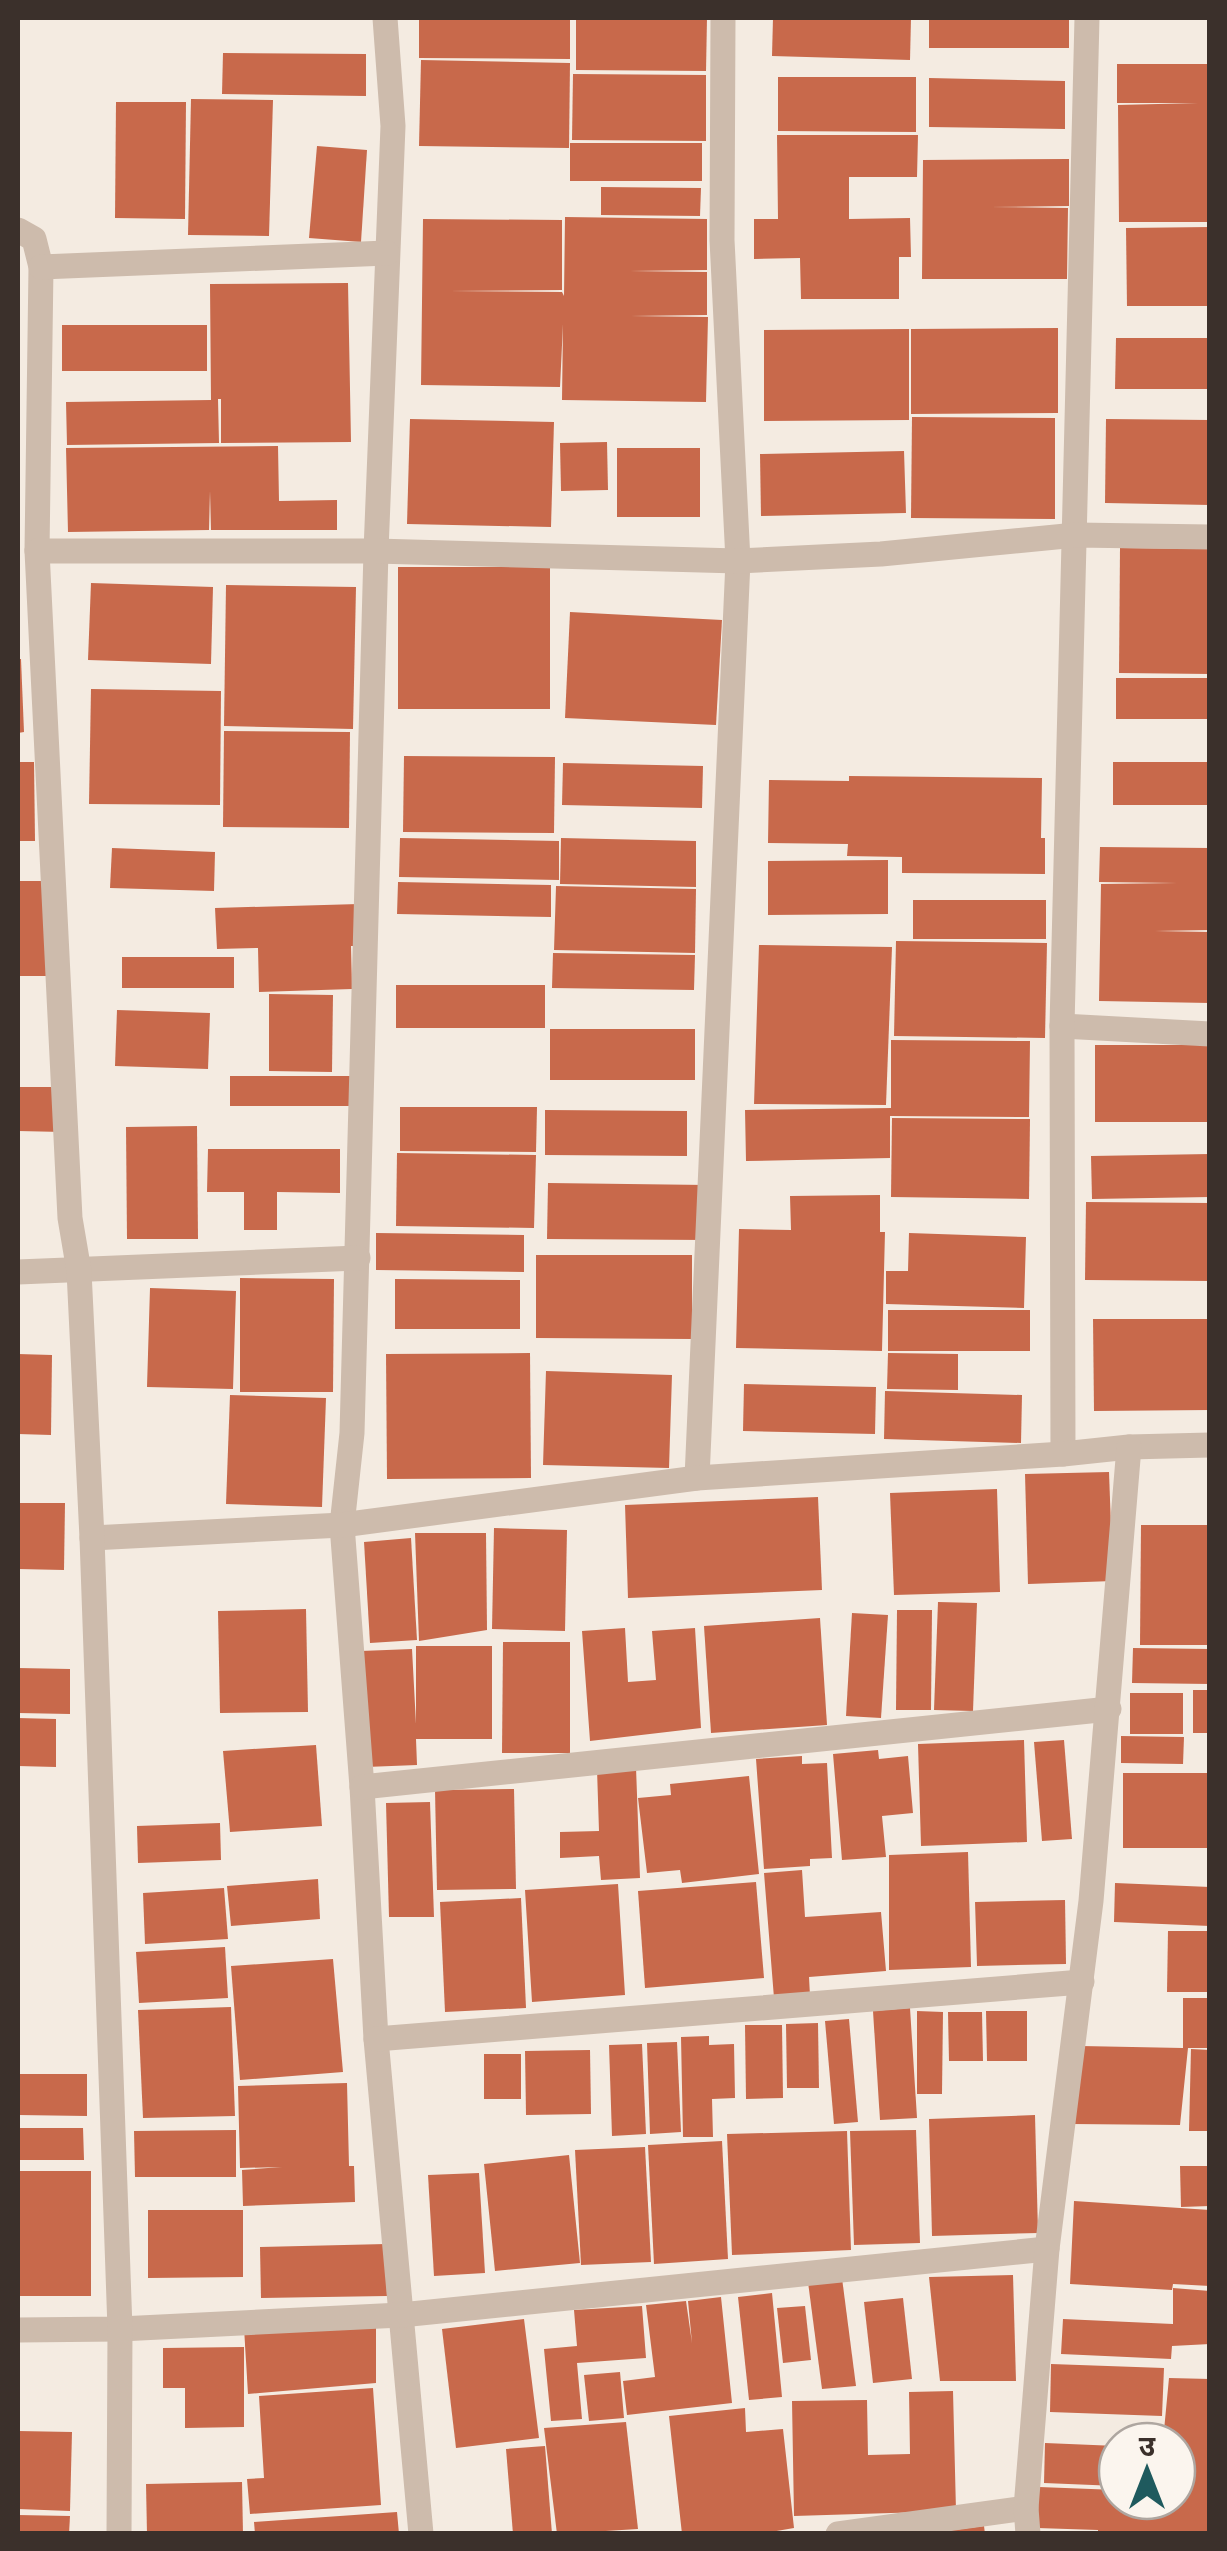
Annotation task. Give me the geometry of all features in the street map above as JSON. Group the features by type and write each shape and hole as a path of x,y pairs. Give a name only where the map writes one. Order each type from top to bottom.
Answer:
{"street":[{"path":"385,18 393,126 376,552 352,1433 342,1525 376,2039 421,2534"},
{"path":"697,1478 738,561 722,240 724,18"},
{"path":"1063,1454 1062,1026 1087,18"},
{"path":"18,230 34,239 41,267 38,552 70,1218 79,1270 92,1538 120,2329 119,2534"},
{"path":"41,267 387,254"},
{"path":"38,552 376,552 738,561 882,554 1076,535 1210,538"},
{"path":"1062,1026 1210,1034"},
{"path":"18,1272 358,1258"},
{"path":"92,1538 342,1525 697,1478 1063,1454 1129,1446 1210,1445"},
{"path":"838,2534 1027,2521 1047,2249 1082,1982 1109,1709 1129,1446"},
{"path":"362,1786 1109,1709"},
{"path":"376,2039 1082,1982"},
{"path":"18,2330 401,2315 1047,2249"}],"building":[{"path":"419,18 570,19 570,59 419,58"},
{"path":"576,18 707,18 706,71 576,70"},
{"path":"773,18 911,18 910,60 772,56"},
{"path":"929,18 1069,18 1069,48 929,48"},
{"path":"223,53 366,54 366,96 222,94"},
{"path":"421,60 570,63 569,148 419,146"},
{"path":"1117,64 1210,64 1210,222 1119,222 1118,105 1198,103 1117,103"},
{"path":"573,74 706,75 706,141 572,140"},
{"path":"778,77 916,77 916,132 778,131"},
{"path":"929,78 1065,81 1065,129 929,127"},
{"path":"191,99 273,100 269,236 188,235"},
{"path":"116,102 186,102 185,219 115,218"},
{"path":"777,135 918,135 917,177 849,177 849,219 910,218 911,257 899,257 899,299 801,299 800,258 754,259 754,219 778,219"},
{"path":"570,143 702,143 702,181 570,181"},
{"path":"317,146 367,150 361,242 309,238"},
{"path":"1069,159 1069,206 990,207 1068,208 1067,279 922,279 923,160"},
{"path":"601,187 701,188 700,216 601,215"},
{"path":"565,217 707,219 707,270 630,271 707,272 707,315 631,316 708,317 706,402 562,400 563,324 560,387 421,385 423,219 562,220 562,290 449,291 562,292 564,296"},
{"path":"1210,227 1210,306 1127,306 1126,228"},
{"path":"348,283 351,442 221,443 218,399 219,443 67,445 66,402 211,400 210,284"},
{"path":"62,325 207,325 207,371 62,371"},
{"path":"1058,328 1058,413 911,414 911,329"},
{"path":"909,329 909,420 764,421 764,330"},
{"path":"1116,338 1210,338 1210,389 1115,389"},
{"path":"912,417 1055,418 1055,519 911,518"},
{"path":"410,419 554,422 551,527 407,524"},
{"path":"1106,419 1210,420 1210,505 1105,503"},
{"path":"607,442 608,490 561,491 560,443"},
{"path":"278,446 279,501 337,500 337,530 211,530 210,491 209,530 68,532 66,448"},
{"path":"617,448 700,448 700,517 617,517"},
{"path":"904,451 906,513 761,516 760,454"},
{"path":"1120,548 1210,549 1210,674 1119,673"},
{"path":"398,567 550,567 550,709 398,709"},
{"path":"91,583 213,587 211,664 88,660"},
{"path":"226,585 356,587 353,729 224,726"},
{"path":"570,612 722,620 716,725 565,718"},
{"path":"18,659 24,732 18,733"},
{"path":"1116,678 1210,678 1210,719 1116,719"},
{"path":"91,689 221,691 220,805 89,804"},
{"path":"224,731 350,732 349,828 223,827"},
{"path":"404,756 555,757 554,833 403,832"},
{"path":"18,762 34,762 35,841 18,841"},
{"path":"1113,762 1210,762 1210,805 1113,805"},
{"path":"563,763 703,766 702,808 562,805"},
{"path":"849,776 1042,778 1045,874 902,873 902,857 847,856 848,844 768,843 769,780 849,781"},
{"path":"400,838 559,841 559,880 399,877"},
{"path":"561,838 696,841 696,887 560,884"},
{"path":"1100,847 1210,848 1210,930 1155,931 1210,932 1210,1003 1099,1001 1101,884 1177,883 1099,882"},
{"path":"112,848 215,852 214,891 110,888"},
{"path":"888,860 888,914 768,915 768,861"},
{"path":"18,881 49,881 49,976 18,976"},
{"path":"398,882 551,885 551,917 397,914"},
{"path":"556,886 696,889 695,953 554,950"},
{"path":"913,900 1046,900 1046,939 913,939"},
{"path":"359,904 360,946 351,946 352,989 259,992 258,948 217,949 215,908"},
{"path":"896,941 1047,943 1045,1038 894,1036"},
{"path":"759,945 892,947 886,1105 754,1104"},
{"path":"553,953 695,955 694,990 552,988"},
{"path":"122,957 234,957 234,988 122,988"},
{"path":"396,985 545,985 545,1028 396,1028"},
{"path":"269,994 333,995 332,1072 269,1071"},
{"path":"117,1010 210,1013 208,1069 115,1066"},
{"path":"550,1029 695,1029 695,1080 550,1080"},
{"path":"891,1040 1030,1041 1029,1117 890,1116 890,1158 746,1161 745,1110 891,1108"},
{"path":"1095,1045 1210,1045 1210,1122 1095,1122"},
{"path":"230,1076 351,1076 351,1106 230,1106"},
{"path":"18,1087 64,1087 63,1132 18,1131"},
{"path":"400,1107 537,1107 536,1152 400,1151"},
{"path":"545,1110 687,1111 687,1156 545,1155"},
{"path":"892,1118 1030,1119 1029,1199 891,1197"},
{"path":"197,1126 198,1239 127,1239 126,1127"},
{"path":"208,1149 340,1149 340,1193 277,1192 277,1230 244,1230 244,1192 207,1192"},
{"path":"397,1153 536,1155 534,1228 396,1226"},
{"path":"1210,1154 1210,1197 1092,1199 1091,1156"},
{"path":"548,1183 707,1185 707,1240 547,1239"},
{"path":"880,1195 880,1232 885,1232 882,1351 736,1348 739,1229 791,1230 790,1196"},
{"path":"1086,1202 1210,1203 1210,1281 1085,1280"},
{"path":"376,1233 524,1235 524,1272 376,1270"},
{"path":"909,1233 1026,1237 1024,1308 886,1304 886,1271 908,1271"},
{"path":"536,1255 692,1255 692,1339 536,1338"},
{"path":"240,1278 334,1279 333,1392 240,1392"},
{"path":"395,1279 520,1280 520,1329 395,1329"},
{"path":"150,1288 236,1291 233,1389 147,1387"},
{"path":"888,1310 1030,1310 1030,1351 888,1351"},
{"path":"1093,1319 1210,1319 1210,1410 1094,1411"},
{"path":"530,1353 531,1478 387,1479 386,1354"},
{"path":"888,1353 958,1354 958,1390 887,1389"},
{"path":"18,1354 52,1355 51,1435 18,1434"},
{"path":"546,1371 672,1375 669,1468 543,1465"},
{"path":"744,1384 876,1387 875,1434 743,1431"},
{"path":"885,1391 1022,1395 1021,1443 884,1439"},
{"path":"230,1395 326,1398 322,1507 226,1504"},
{"path":"1109,1472 1113,1581 1028,1584 1025,1474"},
{"path":"997,1489 1000,1592 894,1595 890,1493"},
{"path":"818,1497 822,1590 628,1598 625,1505"},
{"path":"18,1503 65,1503 64,1570 18,1569"},
{"path":"1141,1525 1210,1525 1210,1645 1140,1645"},
{"path":"494,1528 567,1530 565,1631 492,1629"},
{"path":"415,1533 486,1533 487,1630 419,1641"},
{"path":"411,1538 417,1640 370,1643 364,1542"},
{"path":"938,1602 977,1603 973,1711 934,1710"},
{"path":"306,1609 308,1712 220,1713 218,1611"},
{"path":"897,1610 932,1610 931,1710 896,1710"},
{"path":"852,1613 888,1615 881,1718 846,1716"},
{"path":"820,1618 827,1725 711,1733 704,1626"},
{"path":"625,1628 628,1682 656,1680 652,1631 695,1628 701,1728 590,1741 582,1631"},
{"path":"503,1642 570,1642 570,1753 502,1753"},
{"path":"416,1646 492,1646 492,1739 416,1739 417,1765 366,1767 361,1651 412,1649 416,1724"},
{"path":"1133,1648 1210,1649 1210,1684 1132,1683"},
{"path":"18,1668 70,1669 70,1714 18,1713"},
{"path":"1193,1690 1210,1690 1210,1733 1193,1733"},
{"path":"1130,1693 1183,1693 1183,1734 1130,1734"},
{"path":"18,1718 56,1719 56,1767 18,1766"},
{"path":"1121,1736 1184,1737 1183,1764 1121,1763"},
{"path":"1024,1740 1027,1842 921,1846 918,1744"},
{"path":"1064,1740 1072,1839 1042,1841 1034,1742"},
{"path":"316,1745 322,1826 230,1832 223,1751"},
{"path":"878,1750 879,1759 908,1756 913,1813 882,1816 886,1857 842,1860 833,1754"},
{"path":"802,1756 802,1764 827,1763 832,1858 810,1859 810,1866 764,1869 756,1759"},
{"path":"636,1767 640,1878 601,1880 599,1856 560,1858 560,1832 599,1831 597,1769"},
{"path":"1123,1773 1210,1773 1210,1848 1123,1848"},
{"path":"749,1776 759,1874 682,1883 680,1870 647,1873 638,1798 671,1795 670,1784"},
{"path":"514,1789 516,1889 437,1890 435,1790"},
{"path":"430,1802 434,1917 389,1917 386,1803"},
{"path":"220,1823 221,1860 138,1863 137,1826"},
{"path":"968,1852 971,1967 889,1970 889,1855"},
{"path":"802,1870 805,1917 881,1912 886,1971 809,1977 810,1996 774,1998 764,1873"},
{"path":"318,1879 320,1919 231,1926 227,1886"},
{"path":"756,1882 764,1978 645,1988 638,1891"},
{"path":"1115,1883 1210,1887 1210,1926 1114,1922"},
{"path":"618,1884 625,1995 532,2002 525,1890"},
{"path":"224,1888 228,1939 145,1944 143,1893"},
{"path":"521,1898 526,2008 445,2012 440,1902"},
{"path":"1065,1900 1066,1964 977,1966 975,1902"},
{"path":"1168,1931 1210,1931 1210,1992 1167,1992"},
{"path":"225,1947 228,1998 139,2003 136,1952"},
{"path":"333,1959 343,2072 240,2080 231,1966"},
{"path":"1183,1998 1210,1998 1210,2048 1188,2048 1180,2125 1072,2124 1081,2046 1183,2048"},
{"path":"231,2007 235,2116 143,2118 138,2010"},
{"path":"910,2008 917,2118 880,2120 873,2011"},
{"path":"917,2011 943,2012 942,2094 917,2094"},
{"path":"986,2011 1027,2011 1027,2061 987,2061"},
{"path":"948,2012 982,2012 983,2061 949,2061"},
{"path":"849,2019 858,2122 834,2124 825,2021"},
{"path":"818,2023 819,2088 787,2088 786,2024"},
{"path":"745,2025 782,2025 783,2098 746,2099"},
{"path":"709,2036 709,2045 734,2044 735,2098 712,2099 713,2137 683,2137 681,2037"},
{"path":"677,2042 681,2132 650,2134 647,2043"},
{"path":"642,2044 646,2134 612,2136 609,2045"},
{"path":"1191,2049 1210,2050 1210,2131 1189,2131"},
{"path":"590,2050 591,2114 526,2115 525,2051"},
{"path":"484,2054 521,2054 521,2099 484,2099"},
{"path":"18,2074 87,2074 87,2116 18,2115"},
{"path":"347,2083 349,2166 354,2166 355,2202 243,2206 242,2170 282,2167 240,2168 238,2086"},
{"path":"1035,2115 1038,2233 932,2236 929,2119"},
{"path":"18,2128 83,2128 84,2160 18,2160"},
{"path":"236,2130 236,2177 135,2177 134,2131"},
{"path":"916,2130 920,2243 854,2245 850,2131"},
{"path":"847,2131 851,2250 732,2255 727,2134"},
{"path":"722,2141 728,2259 654,2264 648,2145"},
{"path":"645,2147 651,2262 581,2265 575,2150"},
{"path":"569,2155 580,2263 495,2271 484,2164"},
{"path":"1180,2166 1210,2166 1210,2206 1181,2207"},
{"path":"18,2171 91,2171 91,2296 18,2296"},
{"path":"479,2173 485,2273 434,2276 428,2175"},
{"path":"1074,2201 1210,2210 1210,2286 1173,2284 1172,2290 1070,2284"},
{"path":"148,2210 243,2210 243,2277 148,2278"},
{"path":"386,2244 387,2296 261,2298 260,2247"},
{"path":"1013,2275 1016,2381 940,2381 929,2277"},
{"path":"842,2278 856,2386 822,2389 808,2282"},
{"path":"1173,2288 1210,2291 1210,2344 1172,2346 1171,2359 1061,2354 1063,2319 1173,2324"},
{"path":"772,2293 782,2397 749,2400 738,2297"},
{"path":"721,2297 732,2403 627,2415 623,2381 655,2377 646,2305 686,2301 692,2343 688,2301"},
{"path":"903,2298 912,2379 873,2383 864,2302"},
{"path":"642,2306 646,2358 577,2363 582,2419 551,2421 544,2349 577,2346 574,2310"},
{"path":"805,2306 811,2360 783,2363 777,2308"},
{"path":"524,2319 539,2438 456,2448 442,2329"},
{"path":"376,2325 376,2383 248,2394 244,2328"},
{"path":"244,2347 244,2427 185,2428 185,2388 163,2388 163,2348"},
{"path":"1051,2364 1164,2368 1162,2416 1050,2412"},
{"path":"620,2372 624,2418 589,2421 584,2375"},
{"path":"1169,2378 1210,2379 1210,2534 1098,2534 1098,2530 1037,2528 1039,2487 1097,2489 1097,2521 1197,2521 1197,2421 1165,2421"},
{"path":"373,2388 381,2505 250,2514 247,2479 264,2478 259,2396"},
{"path":"953,2391 956,2511 794,2516 792,2401 867,2400 868,2455 910,2454 909,2392"},
{"path":"745,2408 746,2432 783,2429 794,2528 759,2534 682,2534 669,2416"},
{"path":"626,2422 638,2529 557,2534 544,2428"},
{"path":"18,2431 72,2432 70,2511 18,2509"},
{"path":"1045,2443 1097,2445 1097,2485 1044,2483"},
{"path":"545,2446 552,2534 513,2534 506,2449"},
{"path":"242,2482 243,2534 147,2534 146,2484"},
{"path":"397,2512 399,2534 255,2534 254,2522"},
{"path":"18,2515 70,2516 69,2534 18,2534"},
{"path":"984,2526 985,2534 946,2534 946,2531"}]}
